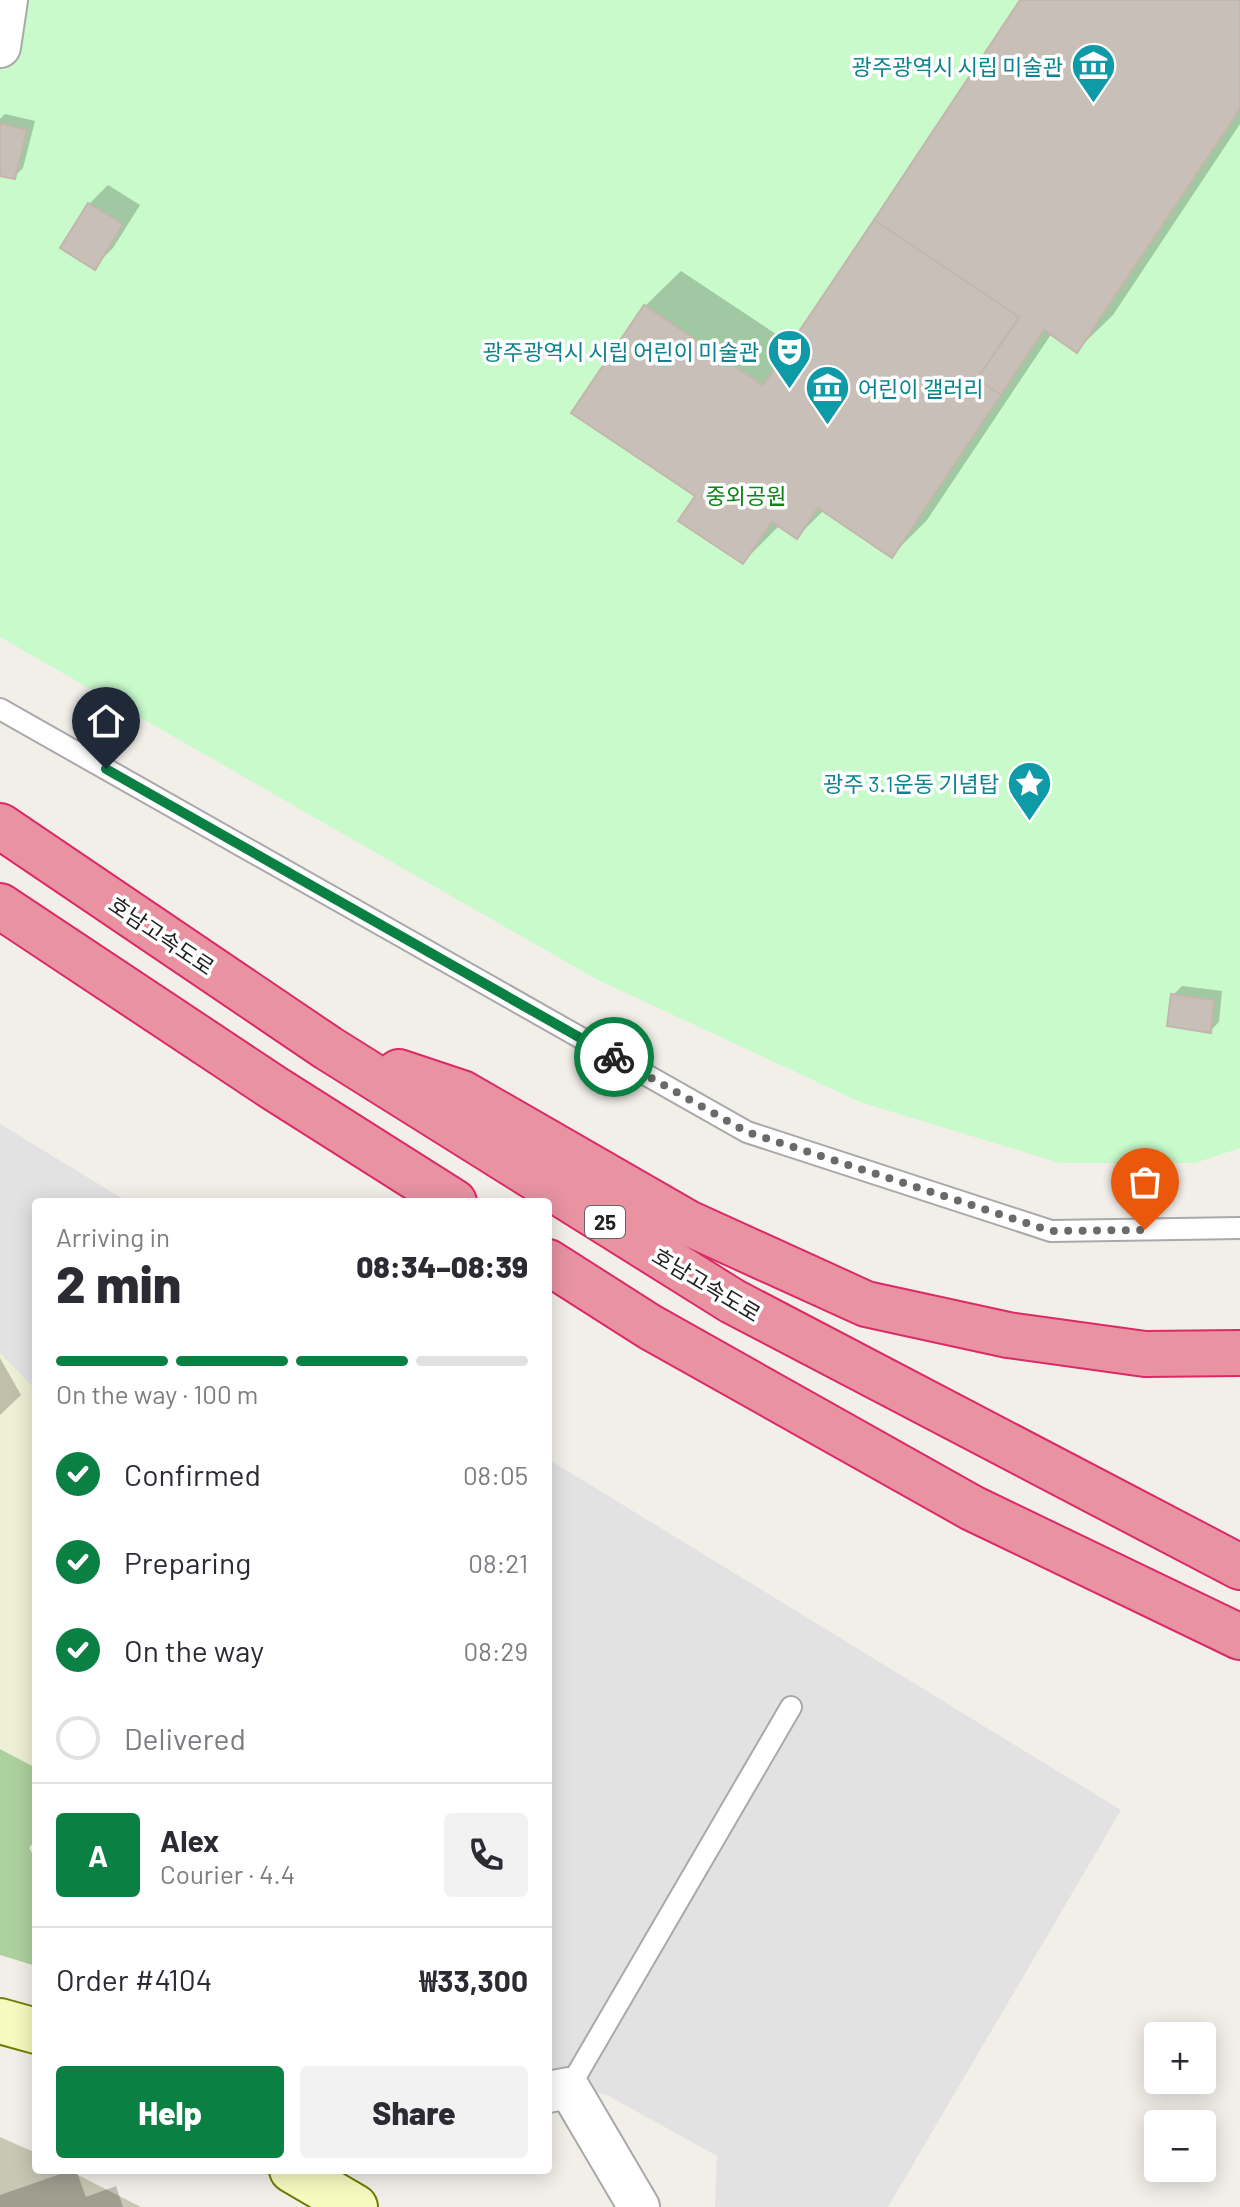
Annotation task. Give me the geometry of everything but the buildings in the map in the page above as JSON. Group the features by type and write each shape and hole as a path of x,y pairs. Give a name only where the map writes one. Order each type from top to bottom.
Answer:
{"highway":[{"name":"호남고속도로","path":"0,826 328,1048 732,1301 1240,1567"},
{"path":"0,906 274,1088 448,1198"},
{"path":"328,1048 462,1093 688,1223 866,1304 1008,1335 1145,1354 1240,1353"},
{"path":"552,1265 650,1327 972,1508 1240,1637"}],"main road":[{"path":"0,2021 32,2030"},
{"path":"300,2174 355,2207"}],"street":[{"path":"0,47 7,0"},
{"path":"559,2090 639,2207"}],"lane":[{"path":"0,709 747,1132 1051,1231 1240,1228"},
{"path":"559,2090 791,1707"}],"shaded area":[{"path":"0,1124 121,1198 32,1198 32,1386 0,1353"},
{"path":"0,1353 32,1386 32,1766 0,1749"},
{"path":"552,1461 1121,1810 888,2207 715,2207 717,2156 607,2095 552,2081"},
{"path":"0,2137 32,2151 32,2174 76,2174 141,2207 0,2207"}],"green space":[{"name":"중외공원","path":"0,0 1240,0 1240,1148 1195,1163 1060,1163 860,1102 596,979 0,637"},
{"path":"0,1749 32,1766 32,1844 29,1848 32,1853 32,1965 0,1955"}],"way so far":[{"path":"614,1057 747,1132 1051,1231 1145,1230"}],"place":[{"name":"광주광역시 시립 미술관","path":"1094,105"},
{"name":"광주광역시 시립 어린이 미술관","path":"790,390"},
{"name":"어린이 갤러리","path":"827,427"},
{"name":"광주 3.1운동 기념탑","path":"1030,822"}],"route":[{"path":"106,769 614,1057"}]}
